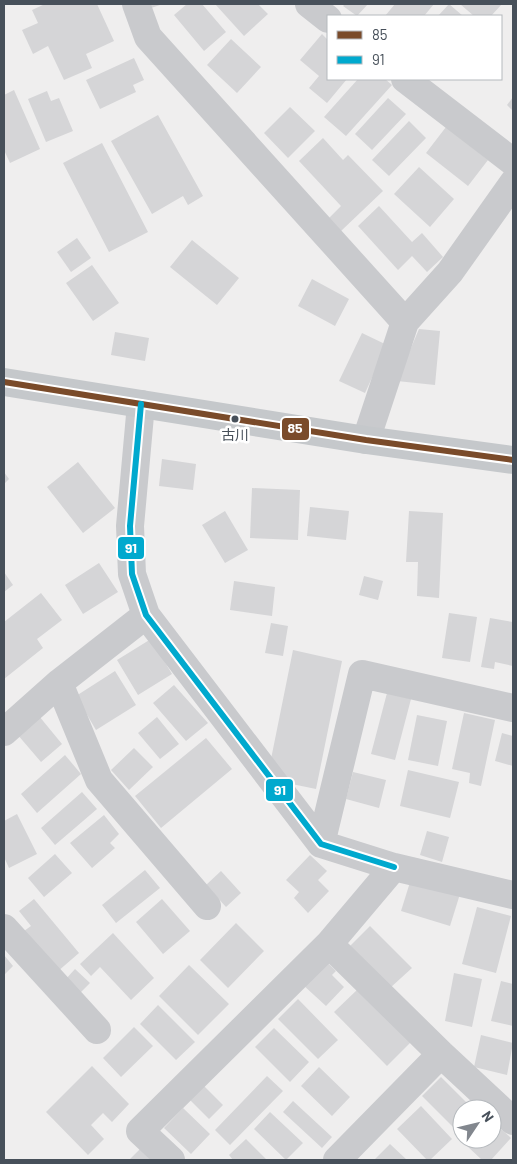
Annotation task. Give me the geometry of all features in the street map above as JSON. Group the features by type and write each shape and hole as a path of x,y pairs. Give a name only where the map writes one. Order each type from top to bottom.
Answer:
{"main road":[{"path":"4,382 366,440 513,460"}],"street":[{"path":"136,4 148,37 405,322"},
{"path":"309,4 327,18"},
{"path":"406,80 513,162"},
{"path":"366,440 405,322 450,272 513,183"},
{"path":"141,404 130,526 132,574 146,615 321,844 394,867 513,895"},
{"path":"4,732 59,684 146,615"},
{"path":"321,844 362,674 513,708"},
{"path":"59,684 99,780 207,906"},
{"path":"171,1160 140,1131 329,944 394,867"},
{"path":"4,928 97,1030"},
{"path":"329,944 441,1054 513,1121"},
{"path":"337,1160 441,1054"}],"building":[{"path":"45,4 97,4 114,41 86,54 92,68 64,80 48,46 33,54 22,30 38,23 32,10"},
{"path":"150,4 163,4 151,8"},
{"path":"187,4 202,4 226,32 204,51 174,15"},
{"path":"215,4 258,4 268,14 244,36"},
{"path":"345,4 368,4 358,15 343,6"},
{"path":"395,4 434,4 425,15 386,15"},
{"path":"449,4 462,15 439,15"},
{"path":"460,4 502,4 492,15 473,15"},
{"path":"322,34 327,39 327,80 346,80 327,103 309,88 319,76 300,60"},
{"path":"231,39 261,67 237,93 207,65"},
{"path":"134,58 144,80 133,85 136,92 100,109 86,80"},
{"path":"357,80 386,80 392,85 346,136 324,117"},
{"path":"14,90 40,149 10,163 4,150 4,95"},
{"path":"47,91 51,101 59,98 73,131 46,142 28,99"},
{"path":"513,97 513,111 507,105"},
{"path":"388,98 406,114 372,150 355,134"},
{"path":"290,107 315,131 288,158 264,133"},
{"path":"158,115 203,196 188,205 183,196 152,214 111,141"},
{"path":"409,121 426,138 389,176 372,160"},
{"path":"446,127 488,160 468,186 426,153"},
{"path":"323,138 343,160 348,155 383,191 341,231 329,218 341,206 299,161"},
{"path":"102,143 148,232 109,252 63,163"},
{"path":"419,167 454,199 430,227 394,194"},
{"path":"379,206 412,242 422,233 443,257 427,272 412,256 398,270 358,226"},
{"path":"77,238 91,258 71,272 57,252"},
{"path":"192,240 239,278 217,305 170,267"},
{"path":"92,265 119,303 93,321 66,283"},
{"path":"312,279 349,299 335,326 298,306"},
{"path":"419,329 440,331 435,385 397,381"},
{"path":"115,332 149,338 145,361 111,355"},
{"path":"362,333 387,345 365,393 339,381"},
{"path":"162,459 196,464 193,490 159,486"},
{"path":"78,462 115,508 83,533 47,487"},
{"path":"4,472 9,479 4,484"},
{"path":"252,488 300,490 298,540 250,538"},
{"path":"310,507 349,511 346,540 307,536"},
{"path":"225,511 248,550 225,563 202,525"},
{"path":"409,511 443,513 439,598 417,596 418,562 406,562"},
{"path":"99,563 118,592 83,614 65,585"},
{"path":"4,572 13,585 4,592"},
{"path":"364,576 383,581 378,600 359,595"},
{"path":"234,581 275,587 272,616 230,610"},
{"path":"41,593 62,620 37,639 43,648 4,679 4,622"},
{"path":"449,613 477,617 470,662 442,658"},
{"path":"490,618 513,622 513,666 495,662 494,669 481,667"},
{"path":"271,623 288,626 283,656 265,653"},
{"path":"151,639 172,674 138,695 117,660"},
{"path":"293,650 342,661 316,789 287,783 271,759"},
{"path":"115,671 136,705 96,730 76,696"},
{"path":"174,685 208,723 186,741 153,703"},
{"path":"387,693 411,699 395,760 371,754"},
{"path":"464,713 495,720 481,786 469,783 470,773 452,769"},
{"path":"417,715 447,721 438,766 408,760"},
{"path":"39,716 62,744 41,762 17,734"},
{"path":"157,717 179,744 160,759 138,733"},
{"path":"502,733 513,736 513,766 495,761"},
{"path":"206,738 232,769 161,828 135,796"},
{"path":"134,748 153,767 129,790 111,770"},
{"path":"65,755 81,774 37,813 21,794"},
{"path":"408,770 459,782 450,818 400,806"},
{"path":"353,772 386,780 379,808 346,799"},
{"path":"82,792 97,809 55,845 41,828"},
{"path":"17,814 37,854 9,868 4,857 4,821"},
{"path":"104,815 119,834 110,843 115,848 92,868 70,843"},
{"path":"427,831 449,837 442,862 420,855"},
{"path":"55,854 72,873 44,897 28,878"},
{"path":"310,855 327,871 318,880 329,891 308,913 294,898 299,892 286,880"},
{"path":"145,870 160,888 116,923 102,905"},
{"path":"221,871 241,893 226,907 206,885"},
{"path":"411,879 460,894 450,926 401,911"},
{"path":"34,899 79,953 57,972 24,931 31,926 19,911"},
{"path":"162,899 190,931 163,954 136,922"},
{"path":"477,907 511,916 496,973 462,964"},
{"path":"236,923 264,951 228,988 200,960"},
{"path":"370,926 412,968 390,988 349,947"},
{"path":"113,933 154,978 131,1000 100,967 91,976 80,964"},
{"path":"4,955 13,966 4,975"},
{"path":"325,960 336,971 332,975 344,987 326,1006 302,984"},
{"path":"189,965 229,1004 198,1035 159,996"},
{"path":"75,969 90,983 79,994 65,980"},
{"path":"454,973 482,979 472,1027 445,1021"},
{"path":"501,981 513,984 513,1026 491,1021"},
{"path":"358,989 411,1042 387,1066 334,1012"},
{"path":"298,999 338,1040 318,1059 278,1019"},
{"path":"158,1005 195,1042 176,1060 140,1024"},
{"path":"134,1027 153,1046 121,1077 103,1058"},
{"path":"274,1028 309,1062 290,1082 255,1047"},
{"path":"481,1035 513,1043 507,1075 474,1067"},
{"path":"92,1066 129,1104 112,1122 103,1113 91,1125 104,1139 88,1155 46,1112"},
{"path":"319,1067 350,1097 332,1116 301,1086"},
{"path":"267,1076 283,1091 230,1145 215,1130"},
{"path":"441,1077 463,1099 452,1099 452,1126 422,1096"},
{"path":"201,1083 223,1105 209,1119 187,1097"},
{"path":"293,1101 332,1137 322,1148 283,1112"},
{"path":"421,1106 452,1139 430,1160 427,1160 397,1129"},
{"path":"183,1108 210,1134 191,1154 164,1128"},
{"path":"270,1112 303,1143 286,1160 254,1129"},
{"path":"502,1130 511,1138 502,1148"},
{"path":"246,1139 267,1160 233,1160 229,1155"},
{"path":"390,1144 407,1160 376,1160"},
{"path":"140,1149 151,1160 129,1160"},
{"path":"470,1149 501,1149 491,1160 482,1160"}],"transit line":[{"name":"85","path":"4,382 366,440 513,460"},
{"name":"91","path":"141,404 130,526 132,574 146,615 321,844 394,867"}],"place":[{"name":"古川","path":"235,419"}]}
